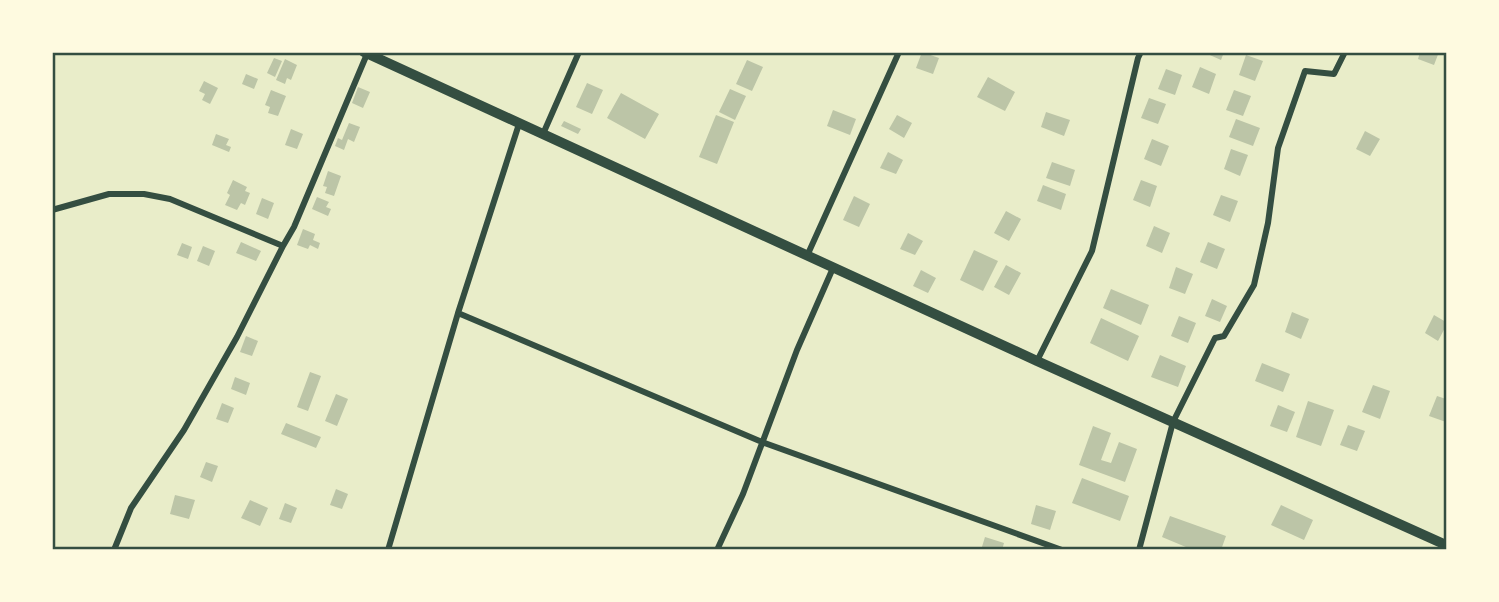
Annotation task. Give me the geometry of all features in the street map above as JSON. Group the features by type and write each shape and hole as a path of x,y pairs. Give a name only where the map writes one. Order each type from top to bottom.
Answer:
{"highway":[{"path":"366,53 1037,361 1447,545"}],"street":[{"path":"542,135 579,52"},
{"path":"807,256 899,52"},
{"path":"1037,361 1092,251 1141,52"},
{"path":"1139,550 1173,422 1214,338 1224,336 1254,285 1268,223 1278,148 1305,71 1334,75 1345,52"},
{"path":"114,550 131,509 184,430 237,337 294,227 366,53"},
{"path":"388,550 458,313 519,124"},
{"path":"52,210 108,194 144,194 170,199 283,246"},
{"path":"717,550 743,494 797,350 833,268"},
{"path":"458,313 762,442 1062,550"}],"building":[{"path":"922,52 939,58 933,74 916,68"},
{"path":"1203,52 1224,52 1221,60"},
{"path":"1420,52 1439,52 1434,65 1418,59"},
{"path":"1246,55 1263,61 1255,81 1239,75"},
{"path":"274,58 282,61 275,77 267,73"},
{"path":"285,59 297,65 291,80 287,78 285,84 276,80"},
{"path":"747,60 763,67 752,91 736,84"},
{"path":"1200,67 1216,74 1209,94 1192,87"},
{"path":"1166,69 1182,75 1175,95 1158,89"},
{"path":"246,74 258,79 254,89 242,84"},
{"path":"988,77 1015,92 1005,111 977,97"},
{"path":"204,81 218,88 210,104 202,100 205,94 199,91"},
{"path":"587,83 603,90 592,114 576,107"},
{"path":"358,87 370,92 363,108 352,103"},
{"path":"730,89 746,96 735,120 719,112"},
{"path":"271,90 286,96 278,116 268,113 270,107 265,105"},
{"path":"1234,90 1251,96 1243,116 1226,110"},
{"path":"621,93 659,114 645,139 607,118"},
{"path":"1149,98 1166,104 1158,124 1141,118"},
{"path":"833,110 856,119 850,135 827,126"},
{"path":"1046,112 1070,120 1064,136 1041,127"},
{"path":"716,115 734,122 717,164 699,157"},
{"path":"897,115 912,123 904,138 889,129"},
{"path":"1236,119 1260,128 1253,146 1229,137"},
{"path":"564,121 581,129 578,134 561,126"},
{"path":"349,123 360,127 354,142 348,139 344,150 335,146 338,138 342,140"},
{"path":"291,129 303,134 297,149 285,145"},
{"path":"1365,131 1380,139 1370,156 1356,149"},
{"path":"216,134 229,139 226,145 231,147 229,152 212,145"},
{"path":"1152,139 1169,146 1161,166 1144,159"},
{"path":"1231,149 1248,155 1240,176 1224,169"},
{"path":"888,152 903,160 896,174 880,168"},
{"path":"1052,162 1075,170 1070,186 1046,178"},
{"path":"328,171 341,176 334,196 325,193 327,187 323,186"},
{"path":"233,180 247,187 245,191 250,193 245,205 241,203 237,210 225,205"},
{"path":"1141,180 1157,186 1150,207 1133,200"},
{"path":"1043,185 1066,194 1061,210 1037,201"},
{"path":"1221,195 1238,201 1230,222 1213,215"},
{"path":"854,196 870,204 859,227 843,220"},
{"path":"317,197 329,202 326,207 331,209 328,216 312,209"},
{"path":"262,198 274,203 268,219 256,214"},
{"path":"1006,211 1021,219 1009,241 994,233"},
{"path":"1154,226 1170,233 1162,253 1146,246"},
{"path":"303,229 315,234 313,240 320,243 318,249 310,245 308,249 297,245"},
{"path":"908,233 923,241 915,255 900,249"},
{"path":"241,242 261,251 256,261 236,253"},
{"path":"1208,242 1225,249 1217,269 1200,262"},
{"path":"182,243 192,247 188,259 177,255"},
{"path":"203,246 215,251 209,266 197,261"},
{"path":"974,250 998,261 983,291 960,280"},
{"path":"1006,265 1021,273 1009,295 994,287"},
{"path":"1176,267 1193,274 1185,294 1169,288"},
{"path":"921,270 936,278 928,293 913,286"},
{"path":"1111,289 1149,305 1141,325 1103,308"},
{"path":"1212,299 1227,306 1220,322 1205,316"},
{"path":"1292,312 1309,319 1301,339 1285,332"},
{"path":"1434,315 1446,322 1438,341 1425,333"},
{"path":"1179,316 1196,323 1188,343 1171,336"},
{"path":"1101,318 1139,336 1128,361 1090,343"},
{"path":"246,336 258,341 252,356 240,352"},
{"path":"1160,355 1186,366 1178,387 1151,377"},
{"path":"1262,363 1290,374 1283,392 1255,381"},
{"path":"310,372 321,376 308,411 297,407"},
{"path":"235,377 250,383 246,395 231,389"},
{"path":"1373,385 1390,391 1380,419 1362,412"},
{"path":"336,394 348,399 337,426 325,421"},
{"path":"1437,396 1446,399 1446,422 1429,416"},
{"path":"1308,401 1334,410 1321,446 1296,437"},
{"path":"222,403 234,408 228,423 216,419"},
{"path":"1278,405 1295,412 1287,432 1270,426"},
{"path":"286,423 321,437 316,448 281,434"},
{"path":"1348,425 1365,431 1357,451 1340,445"},
{"path":"1093,426 1111,433 1101,460 1111,463 1119,442 1137,449 1125,482 1079,465"},
{"path":"206,462 218,466 212,482 200,477"},
{"path":"1082,478 1129,496 1120,521 1072,503"},
{"path":"336,489 348,494 342,509 330,505"},
{"path":"175,495 195,500 189,519 170,514"},
{"path":"250,500 268,508 260,526 241,518"},
{"path":"285,503 297,508 291,523 279,519"},
{"path":"1036,505 1056,511 1050,530 1031,524"},
{"path":"1281,505 1313,520 1304,540 1271,525"},
{"path":"1170,516 1226,536 1221,550 1193,550 1162,537"},
{"path":"985,537 1004,543 1002,550 981,550"}]}
